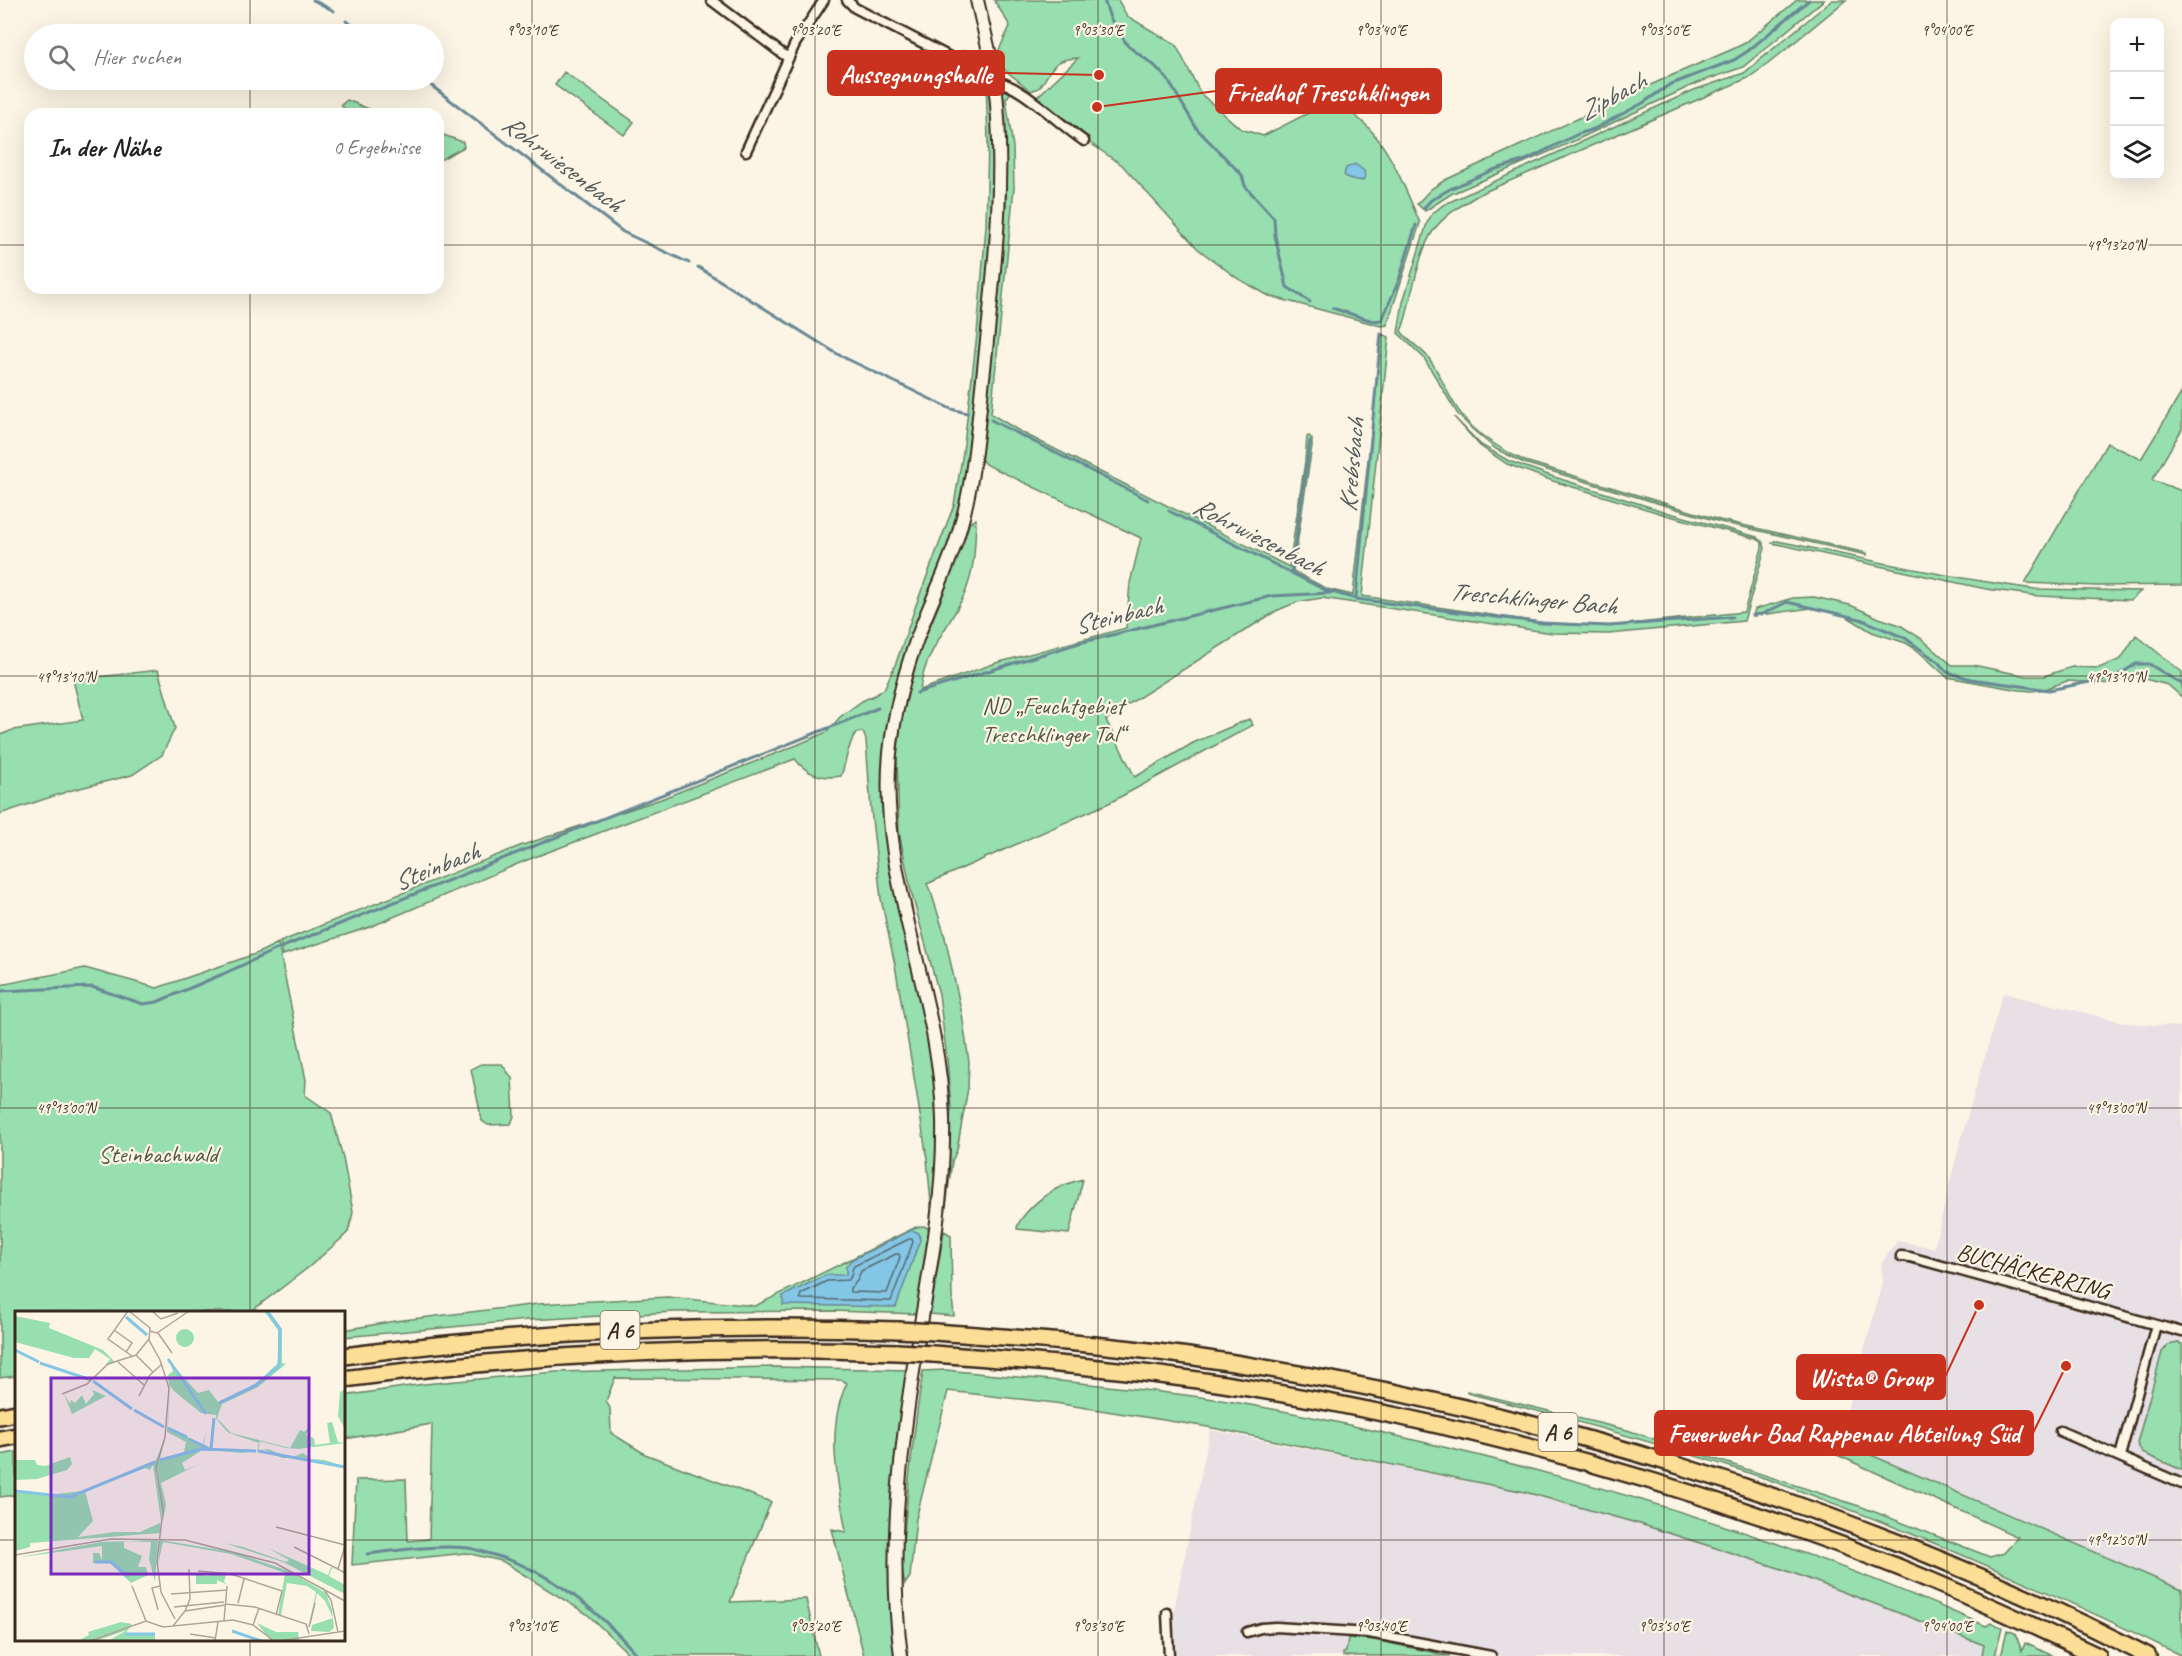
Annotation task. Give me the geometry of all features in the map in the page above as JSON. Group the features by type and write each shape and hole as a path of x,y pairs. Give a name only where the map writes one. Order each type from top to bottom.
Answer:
{"highway":[{"name":"A 6","path":"345,1356 455,1342 629,1330 745,1327 935,1332 1044,1340 1220,1361 1368,1387 1549,1429 1736,1485 1860,1529 1955,1567 2148,1656"},
{"name":"A 6","path":"345,1379 503,1360 632,1351 792,1349 897,1352 1056,1363 1224,1384 1362,1409 1493,1438 1731,1506 1899,1567 2098,1656"},
{"path":"0,1416 15,1413"},
{"path":"0,1439 15,1436"}],"street":[{"path":"711,0 788,58"},
{"path":"746,151 788,58 824,0"},
{"path":"847,0 855,8 952,58 965,56"},
{"path":"901,1656 896,1607 894,1545 897,1484 937,1225 943,1167 943,1116 933,1023 896,866 889,807 889,776 891,748 901,690 918,637 953,551 968,497 979,416 999,225 1000,169 994,81 977,0"},
{"path":"994,81 1003,82 1016,89 1084,141"},
{"name":"BUCHÄCKERRING","path":"1901,1256 2182,1332"},
{"path":"2120,1456 2156,1325"},
{"path":"2060,1431 2182,1484"},
{"path":"1167,1613 1169,1656"},
{"path":"1247,1632 1276,1627 1368,1633 1491,1656"}],"shaded area":[{"path":"2003,993 2127,1023 2182,1027 2182,1628 2018,1536 1835,1454 1883,1282 1881,1264 1897,1241 1934,1248 1958,1150"},
{"path":"1210,1430 1525,1492 1640,1524 1782,1569 2012,1656 1176,1656 1174,1610"}],"green space":[{"path":"994,0 1118,0 1127,16 1176,45 1201,94 1241,129 1263,136 1326,104 1330,108 1335,101 1362,121 1390,158 1420,223 1387,325 1381,326 1269,296 1237,278 1198,249 1122,165 1084,139 1035,99 1078,58 1057,63 1039,88 1031,91 1000,66 997,54 1010,26"},
{"path":"1797,0 1824,0 1743,67 1697,83 1574,141 1451,194 1425,211 1417,204 1431,189 1445,180 1745,43"},
{"path":"1832,0 1846,0 1748,78 1482,193 1450,214 1439,223 1426,245 1401,331 1428,357 1458,409 1473,428 1492,443 1525,461 1720,520 1867,553 1867,555 1720,522 1524,463 1496,449 1472,429 1457,413 1424,358 1398,333 1403,302 1427,223 1432,214 1443,205 1694,90 1744,73"},
{"path":"564,72 634,122 624,135 555,85"},
{"path":"989,74 998,160 996,240 969,478 957,532 911,649 888,798 925,996 940,1135 934,1213 932,1214 927,1159 914,1077 881,899 866,740 863,732 856,733 853,737 841,776 815,775 795,759 527,860 370,927 283,955 280,942 520,846 661,799 797,745 827,732 840,717 884,689 896,663 954,505 963,452 977,334 986,226 988,141 986,81"},
{"name":"ND „Feuchtgebiet Treschklinger Tal“","path":"1008,89 1011,92 1006,99 1013,147 1014,188 991,414 1021,432 1289,567 1307,437 1309,436 1312,439 1312,446 1293,571 1327,589 1353,595 1382,334 1389,337 1362,596 1553,624 1609,626 1744,612 1762,542 1553,481 1507,464 1480,446 1454,417 1481,445 1509,461 1666,512 1757,537 1763,542 1765,548 1744,621 1609,634 1552,633 1322,598 1297,602 1276,611 1106,720 1135,777 1193,743 1249,719 1253,725 1111,802 927,884 944,933 962,1014 969,1062 968,1088 957,1150 952,1161 945,1214 951,1108 947,1059 939,994 911,891 899,832 897,757 901,723 917,657 970,522 976,519 971,575 959,605 932,651 920,690 996,663 1126,628 1130,583 1141,538 985,464 980,458 1006,204 1006,140 1002,92"},
{"path":"347,100 366,108 344,108 341,105"},
{"path":"444,135 463,142 464,147 444,158"},
{"path":"2182,392 2182,429 2152,480 2182,491 2182,585 2097,586 2025,583 2107,443 2141,459"},
{"path":"1774,541 2003,585 2035,589 2141,591 2131,600 2039,596 1986,589 1772,543"},
{"path":"1814,597 1850,605 1900,625 1922,639 1952,665 1973,665 2026,676 2044,676 2072,667 2099,668 2121,659 2136,635 2182,672 2182,697 2168,685 2129,675 2114,684 2067,681 2032,691 1947,677 1906,643 1872,632 1846,616 1811,608 1753,616 1755,609 1793,598"},
{"path":"158,670 175,728 162,755 132,775 72,790 0,814 0,735 13,730 83,720 73,680"},
{"name":"Steinbachwald","path":"278,943 306,1080 305,1095 331,1113 343,1158 353,1212 348,1232 309,1267 251,1311 15,1311 15,1376 0,1378 0,985 85,968 157,988 258,953"},
{"path":"481,1064 502,1064 512,1078 514,1116 511,1124 488,1125 482,1121 471,1069"},
{"path":"1083,1179 1069,1234 1017,1229 1019,1222 1038,1201 1066,1184"},
{"path":"924,1226 930,1229 918,1314 833,1311 674,1312 528,1320 345,1337 345,1330 395,1321 538,1304 668,1297 755,1306 916,1227"},
{"path":"944,1231 951,1235 954,1316 930,1314"},
{"path":"2182,1344 2182,1470 2142,1453 2137,1443 2162,1352 2168,1345"},
{"path":"776,1367 909,1370 894,1461 893,1538 898,1656 864,1656 832,1529 846,1532 835,1456 836,1419 847,1383 842,1380 615,1378 606,1401 610,1408 611,1433 645,1454 771,1502 730,1602 806,1599 819,1656 631,1656 587,1614 502,1561 466,1553 352,1565 356,1480 406,1479 408,1541 429,1539 432,1424 345,1439 345,1396 424,1384 556,1372"},
{"path":"945,1370 1147,1390 1241,1403 1377,1431 1573,1480 1644,1500 1782,1545 1918,1597 1986,1626 1991,1623 2002,1627 1995,1656 1982,1656 1984,1645 1782,1569 1640,1524 1525,1492 1208,1427 1055,1403 948,1391 916,1519 910,1577 905,1584 902,1569 903,1546 912,1447 923,1371"},
{"path":"1467,1391 1627,1430 1862,1507 1990,1557 2004,1553 2018,1537 1835,1454 1839,1441 2182,1590 2182,1656 2079,1607 1871,1517 1690,1454 1467,1393"},
{"path":"15,1452 15,1495 0,1497 0,1455"},
{"path":"2007,1630 2015,1633 2022,1651 2025,1643 2053,1656 2001,1656"},
{"path":"1348,1638 1375,1640 1450,1656 1343,1656 1346,1652"}],"water":[{"path":"1355,164 1364,171 1365,177 1362,181 1344,175 1346,168"},
{"path":"912,1230 919,1233 920,1240 896,1307 783,1305 783,1296 826,1275 846,1275 846,1267 851,1260"}],"waterway":[{"name":"Rohrwiesenbach","path":"313,0 334,11"},
{"name":"Krebsbach","path":"1104,0 1110,18 1128,46 1155,66 1168,80 1197,129 1242,175 1245,186 1274,218 1275,236 1287,287 1310,302"},
{"name":"Zipbach","path":"1424,208 1431,200 1450,189 1493,170 1526,160 1578,134 1594,129 1643,103 1669,85 1734,60 1809,0"},
{"name":"Rohrwiesenbach","path":"346,21 350,24"},
{"name":"Rohrwiesenbach","path":"437,90 623,232 689,263"},
{"name":"Zipbach","path":"1332,308 1373,321 1382,320 1399,280 1416,225"},
{"name":"Rohrwiesenbach","path":"698,267 839,355 951,409 967,413"},
{"name":"Krebsbach","path":"1356,598 1381,334"},
{"name":"Rohrwiesenbach","path":"991,420 1148,500"},
{"path":"1291,573 1310,441"},
{"name":"Treschklinger Bach","path":"1169,511 1325,590 1356,599 1542,623 1609,626 1732,617"},
{"name":"Steinbach","path":"917,693 1079,643 1272,596 1330,593"},
{"name":"Treschklinger Bach","path":"1753,615 1762,614 1787,602 1860,619 1905,638 1938,662 1947,672 1971,679 2049,690 2115,677 2136,664 2149,664 2182,684"},
{"name":"Steinbach","path":"0,991 92,987 143,1004 157,1002 275,950 878,708"},
{"path":"367,1554 418,1548 456,1547 474,1549 515,1562 555,1582 591,1608 638,1656"}],"place":[{"name":"Aussegnungshalle","path":"1099,75"},
{"name":"Friedhof Treschklingen","path":"1097,107"},
{"name":"Wista® Group","path":"1979,1305"},
{"name":"Feuerwehr Bad Rappenau Abteilung Süd","path":"2066,1366"}]}
